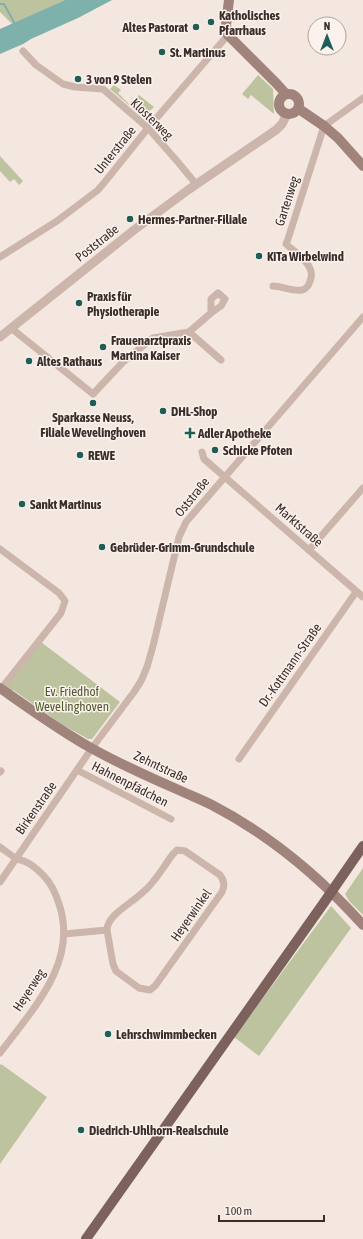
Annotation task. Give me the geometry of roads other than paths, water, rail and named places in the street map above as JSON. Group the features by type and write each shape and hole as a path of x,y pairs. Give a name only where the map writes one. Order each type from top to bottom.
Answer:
{"main road":[{"path":"229,0 226,25 228,35 286,94"},
{"path":"286,94 293,94 298,98 300,103 299,109 293,114 287,114 282,111 279,105 281,98 286,94"},
{"path":"299,109 324,126 339,139 363,166"},
{"name":"Zehntstraße","path":"1,689 56,727 92,748 219,809 279,847 309,871 348,908 363,925"},
{"path":"86,1239 363,846"},
{"path":"352,862 363,853"}],"street":[{"name":"Unterstraße","path":"0,257 47,228 93,194 228,35"},
{"name":"Klosterweg","path":"23,51 36,65 63,84 75,87 103,89 148,128 196,184"},
{"path":"324,126 363,98"},
{"name":"Poststraße","path":"0,337 81,271 196,184 276,130 284,121 287,114"},
{"name":"Gartenweg","path":"273,286 300,290 307,286 311,278 312,272 310,267 286,244 324,126"},
{"path":"11,328 93,394 123,362 153,338 189,332 211,313"},
{"name":"Oststraße","path":"92,748 134,692 147,667 184,526 224,476 363,317"},
{"path":"189,332 221,360"},
{"name":"Marktstraße","path":"202,452 204,459 356,592"},
{"path":"309,550 363,488"},
{"path":"0,549 59,593 65,601 61,613 1,689"},
{"path":"356,592 363,597"},
{"name":"Dr.-Kottmann-Straße","path":"239,759 356,592"},
{"name":"Birkenstraße","path":"0,882 92,748"},
{"name":"Hahnenpfädchen","path":"77,770 171,819"},
{"name":"Heyerweg","path":"0,847 16,859 31,864 50,883 58,899 62,912 64,934 60,956 48,987 0,1053"},
{"name":"Heyerwinkel","path":"177,850 187,852 220,875 223,880 224,886 222,892 155,986 151,989 145,990 139,988 115,970 107,930 108,923 112,917 146,890 177,850"},
{"path":"64,934 107,930"}],"water":[{"path":"65,0 112,0 78,18 0,54 0,29"}],"waterway":[{"path":"0,4 4,4 15,24"}],"place":[{"name":"Katholisches Pfarrhaus","path":"211,22"},
{"name":"Altes Pastorat","path":"196,27"},
{"name":"St. Martinus","path":"162,52"},
{"name":"3 von 9 Stelen","path":"78,79"},
{"name":"Hermes-Partner-Filiale","path":"130,219"},
{"name":"KiTa Wirbelwind","path":"259,256"},
{"name":"Praxis für Physiotherapie","path":"79,303"},
{"name":"Frauenarztpraxis Martina Kaiser","path":"103,347"},
{"name":"Altes Rathaus","path":"29,361"},
{"name":"Sparkasse Neuss, Filiale Wevelinghoven","path":"93,403"},
{"name":"DHL-Shop","path":"163,411"},
{"name":"Adler Apotheke","path":"190,433"},
{"name":"Schicke Pfoten","path":"215,450"},
{"name":"REWE","path":"80,455"},
{"name":"Sankt Martinus","path":"22,504"},
{"name":"Gebrüder-Grimm-Grundschule","path":"102,547"},
{"name":"Lehrschwimmbecken","path":"108,1034"},
{"name":"Diedrich-Uhlhorn-Realschule","path":"81,1130"}],"park label":[{"name":"Ev. Friedhof Wevelinghoven","path":"72,698"}]}
